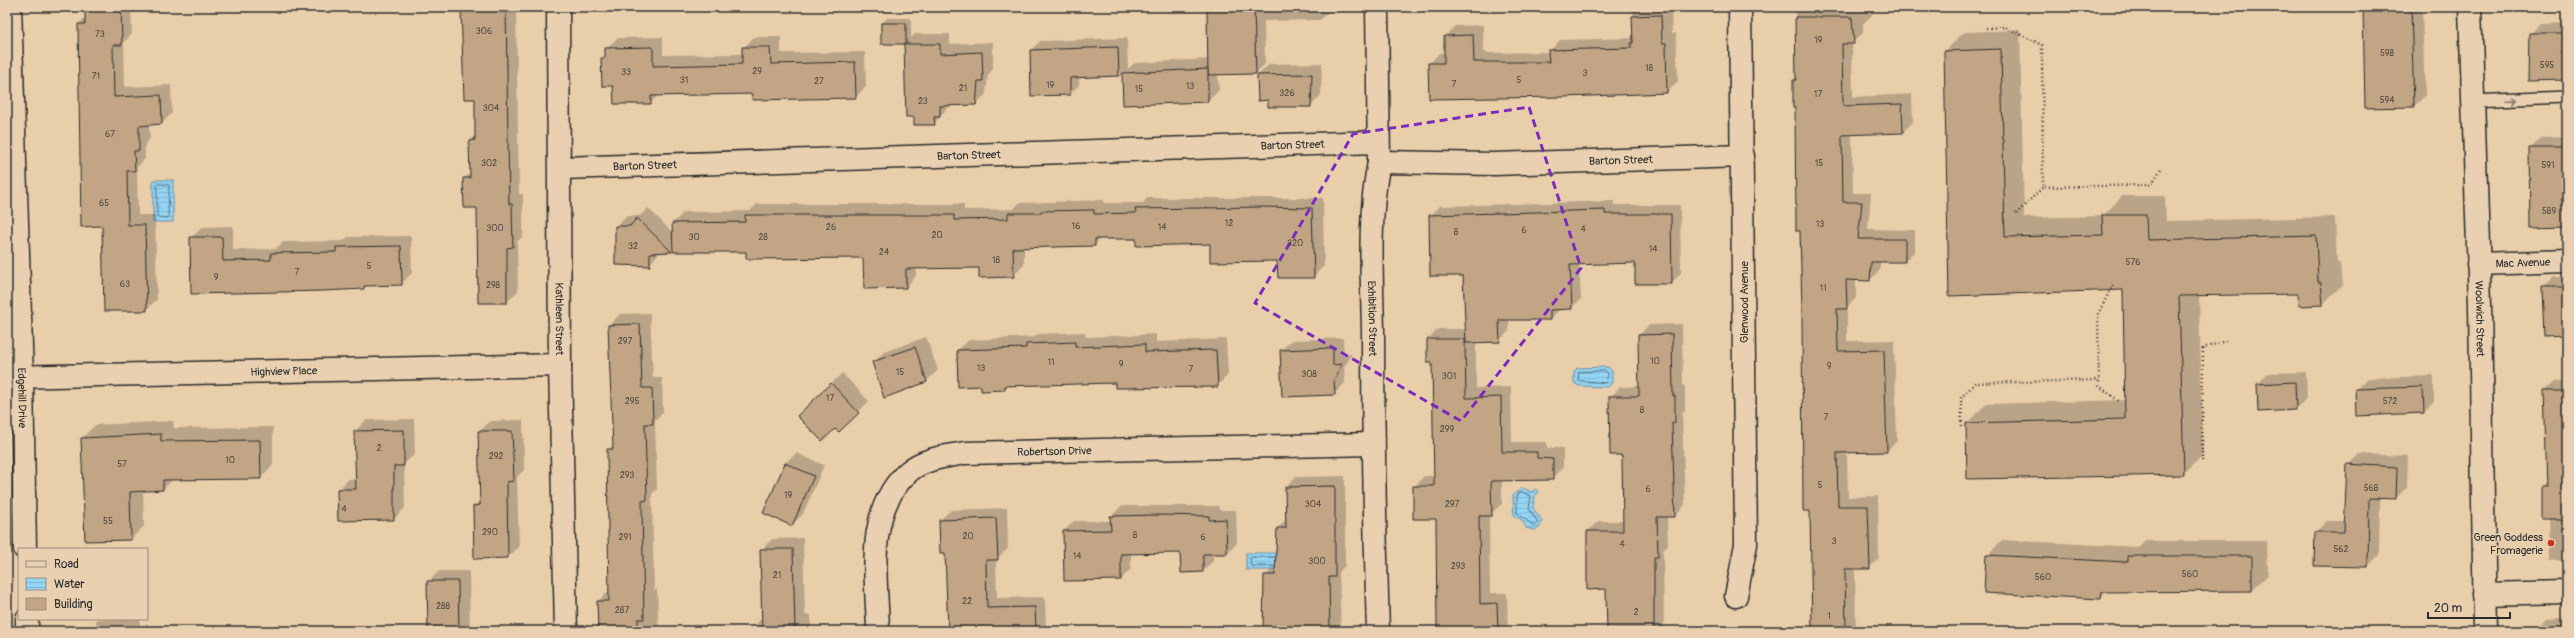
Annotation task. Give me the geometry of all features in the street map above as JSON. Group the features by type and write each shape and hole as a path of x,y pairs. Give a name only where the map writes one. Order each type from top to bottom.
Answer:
{"street":[{"name":"Edgehill Drive","path":"10,7 15,377 25,548"},
{"name":"Kathleen Street","path":"558,7 561,168 560,365 566,631"},
{"name":"Exhibition Street","path":"1377,7 1378,152 1375,182 1372,268 1373,444 1378,631"},
{"name":"Glenwood Avenue","path":"1736,596 1746,544 1743,156 1740,7"},
{"name":"Woolwich Street","path":"2470,7 2478,264 2485,631"},
{"name":"Barton Street","path":"561,168 1378,152 1495,164 1743,156"},
{"name":"Mac Avenue","path":"2478,264 2567,261"},
{"name":"Highview Place","path":"15,377 560,365"},
{"name":"Robertson Drive","path":"878,631 876,554 880,515 892,491 909,472 936,459 965,453 1373,444"},
{"path":"2484,594 2567,592"},
{"path":"27,620 27,631"}],"lane":[{"path":"2473,101 2567,97"}],"path":[{"path":"1986,28 2005,27 2042,45 2043,187"},
{"path":"2016,214 2043,187 2150,185 2162,167"},
{"path":"2113,285 2098,314 2099,386 2120,402"},
{"path":"2202,461 2202,348 2226,341"},
{"path":"1962,426 1961,398 1975,383 2099,380"}],"highlighted area":[{"path":"1529,107 1581,268 1461,421 1255,303 1353,134"}],"water":[{"path":"153,180 173,180 173,222 153,222"},
{"path":"1608,367 1612,371 1612,383 1608,387 1579,386 1574,383 1574,372 1577,368"},
{"path":"1522,488 1532,492 1535,489 1539,492 1535,496 1533,508 1542,521 1539,528 1534,530 1526,528 1522,520 1514,516 1513,495"},
{"path":"1246,553 1280,553 1280,570 1246,570"}],"building":[{"path":"85,7 121,7 122,45 113,45 114,97 161,95 162,124 139,126 139,151 134,151 135,171 127,171 128,225 145,225 147,311 104,311 102,226 81,227 78,24 85,24"},
{"path":"461,7 506,7 509,204 512,204 513,247 507,248 507,303 478,303 477,208 464,208 463,178 470,178 469,141 475,140 475,99 464,99"},
{"path":"2363,7 2411,7 2414,107 2365,108"},
{"path":"1254,9 1256,74 1208,75 1207,10"},
{"path":"1661,15 1662,43 1666,43 1667,93 1565,97 1429,99 1428,63 1444,63 1444,36 1473,35 1474,62 1549,62 1548,50 1631,48 1631,43 1633,43 1632,16"},
{"path":"1795,17 1852,17 1854,44 1842,44 1843,106 1902,104 1903,133 1842,135 1843,202 1862,202 1858,239 1905,239 1905,262 1871,262 1870,281 1846,280 1847,309 1837,309 1838,351 1884,350 1887,452 1837,453 1838,506 1868,506 1870,569 1845,569 1846,631 1812,631 1810,511 1803,511 1802,309 1800,231 1796,231 1795,108 1793,108 1793,80 1796,80"},
{"path":"881,23 906,23 906,44 881,44"},
{"path":"2529,33 2567,33 2566,80 2528,81"},
{"path":"904,44 940,44 940,54 982,52 983,81 978,81 976,105 940,106 940,117 934,117 935,125 914,125 914,117 906,117"},
{"path":"653,47 653,66 742,64 742,47 770,47 771,64 855,62 856,98 752,100 752,94 651,96 651,104 614,104 613,86 602,86 601,58 605,58 605,48"},
{"path":"1118,47 1119,76 1070,78 1070,95 1031,96 1030,50"},
{"path":"2001,49 2005,237 2103,235 2102,215 2146,215 2147,240 2316,236 2318,282 2321,282 2323,305 2299,306 2298,294 2179,296 2184,475 1967,479 1966,423 2125,419 2123,290 1949,296 1944,51"},
{"path":"1208,69 1208,102 1123,105 1122,73"},
{"path":"1312,74 1311,107 1268,107 1268,100 1258,101 1257,75"},
{"path":"2529,148 2567,148 2567,227 2530,228"},
{"path":"1262,207 1312,208 1314,278 1278,278 1277,261 1210,262 1210,244 1136,246 1136,239 1095,239 1095,246 1013,248 1014,277 979,278 979,268 906,269 906,288 864,289 863,258 746,259 746,252 673,252 672,223 745,222 745,215 954,215 954,220 1008,219 1008,213 1041,213 1041,211 1094,210 1094,214 1136,213 1135,209"},
{"path":"1605,210 1605,214 1671,214 1672,284 1635,284 1635,263 1570,265 1572,309 1550,310 1550,320 1499,320 1500,342 1466,343 1463,276 1430,276 1429,215"},
{"path":"637,218 672,252 650,253 650,266 615,265 615,226 630,226"},
{"path":"190,237 222,237 223,261 271,260 271,253 336,252 336,247 401,246 402,285 364,286 364,289 323,291 191,294"},
{"path":"2542,287 2567,287 2567,336 2544,337"},
{"path":"640,324 642,388 652,388 653,424 645,424 647,500 642,501 644,619 638,619 638,631 598,631 597,601 609,601 607,449 613,449 608,325"},
{"path":"1672,334 1673,396 1675,396 1675,423 1672,423 1675,517 1657,517 1658,557 1654,557 1654,631 1607,631 1606,589 1587,590 1587,531 1623,531 1622,455 1610,455 1609,396 1639,396 1638,335"},
{"path":"1427,339 1465,339 1466,398 1501,397 1502,452 1537,452 1537,458 1553,459 1553,480 1491,481 1492,516 1479,516 1480,604 1497,603 1498,631 1437,631 1436,519 1413,519 1413,486 1434,486 1432,362 1427,362"},
{"path":"1075,342 1075,347 1145,344 1145,352 1216,350 1218,387 1115,388 1115,383 1005,386 1005,390 981,391 981,386 958,387 957,350 1026,348 1026,344"},
{"path":"915,347 927,382 884,398 872,362"},
{"path":"1333,348 1333,365 1342,364 1334,380 1335,395 1282,397 1280,350"},
{"path":"2295,382 2296,410 2258,412 2257,384"},
{"path":"831,383 859,413 839,432 835,429 822,441 797,416"},
{"path":"2423,387 2424,413 2356,416 2355,389"},
{"path":"2544,390 2567,390 2567,520 2541,520 2541,487 2547,487"},
{"path":"404,430 404,466 394,466 394,520 338,521 337,489 356,489 354,431"},
{"path":"478,431 512,431 514,481 507,482 508,558 474,559 473,506 480,505"},
{"path":"161,434 161,441 260,440 261,479 163,480 163,490 130,492 131,540 85,541 81,438"},
{"path":"785,463 814,476 792,526 763,513"},
{"path":"2347,464 2397,467 2396,499 2369,498 2368,567 2314,566 2315,532 2344,532"},
{"path":"1335,486 1335,577 1329,577 1330,631 1263,631 1264,575 1275,575 1277,528 1286,528 1285,487"},
{"path":"1110,516 1209,516 1209,520 1226,519 1227,554 1203,554 1203,572 1181,573 1180,553 1121,554 1121,580 1064,581 1063,531 1111,530"},
{"path":"996,518 998,560 986,560 987,608 1035,607 1036,631 948,631 945,553 940,553 939,520"},
{"path":"760,549 793,549 795,631 762,631"},
{"path":"1986,555 2128,562 2128,556 2252,556 2252,591 2102,592 2101,599 1984,593"},
{"path":"427,581 458,581 459,631 428,631"}],"place":[{"name":"Green Goddess Fromagerie","path":"2551,543"}]}
